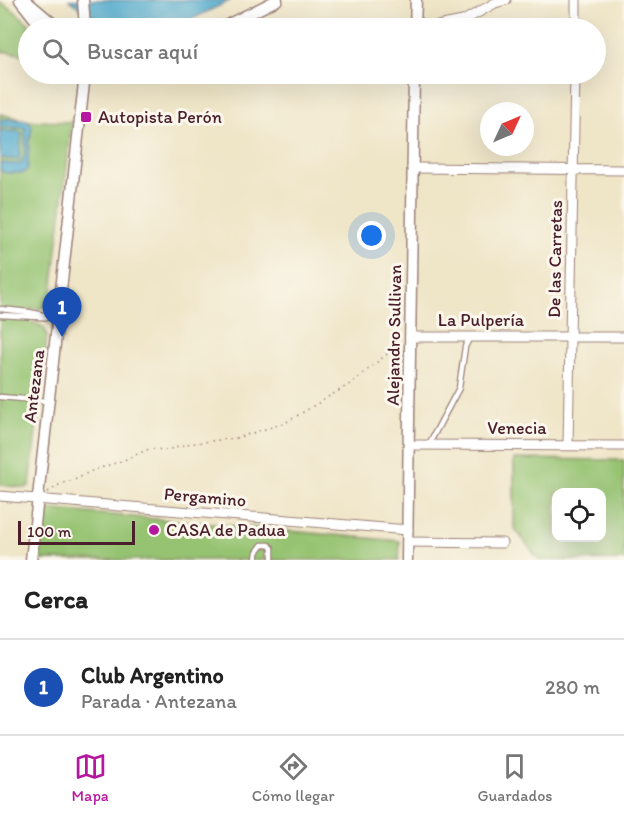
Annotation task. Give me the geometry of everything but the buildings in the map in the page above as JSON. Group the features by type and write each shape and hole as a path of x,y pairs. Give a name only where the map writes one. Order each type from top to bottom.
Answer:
{"street":[{"path":"20,0 34,18"},
{"path":"25,0 46,18"},
{"path":"83,0 84,18"},
{"path":"241,18 277,0"},
{"path":"415,18 416,0"},
{"path":"469,18 497,2 506,0"},
{"path":"576,0 576,18"},
{"name":"Antezana","path":"31,560 84,84"},
{"name":"Alejandro Sullivan","path":"407,560 414,84"},
{"name":"De las Carretas","path":"568,445 575,84"},
{"path":"412,168 624,170"},
{"name":"La Pulpería","path":"410,340 470,337 624,338"},
{"name":"Venecia","path":"410,444 624,446"},
{"name":"Pergamino","path":"0,496 408,530"},
{"path":"407,542 502,543"}],"lane":[{"path":"0,309 58,318"},
{"path":"0,315 58,318"},
{"path":"429,445 456,397 465,347 470,337"},
{"path":"0,397 48,401"},
{"path":"256,560 257,552 262,544 272,548 272,560"}],"path":[{"path":"37,499 62,483 149,449 167,450 187,444 236,438 285,423 350,384 397,346 410,340"}],"green space":[{"path":"0,2 22,18 18,18 18,54 0,51"},
{"path":"0,114 30,121 72,122 52,292 46,306 38,309 31,308 29,322 41,326 47,336 41,390 37,392 35,400 39,403 30,485 26,488 0,485"},
{"path":"514,459 624,460 624,560 539,560 514,528"},
{"name":"CASA de Padua","path":"44,509 400,541 399,560 40,560"}],"water":[{"path":"69,0 231,0 194,18 93,18"},
{"path":"0,120 26,120 32,125 28,168 24,173 6,173 0,170 0,163 21,164 25,153 25,128 0,127"},
{"path":"0,130 22,132 19,160 0,158"}],"place":[{"name":"Autopista Perón","path":"86,117"},
{"name":"Club Argentino","path":"62,337"},
{"name":"CASA de Padua","path":"154,530"}]}
